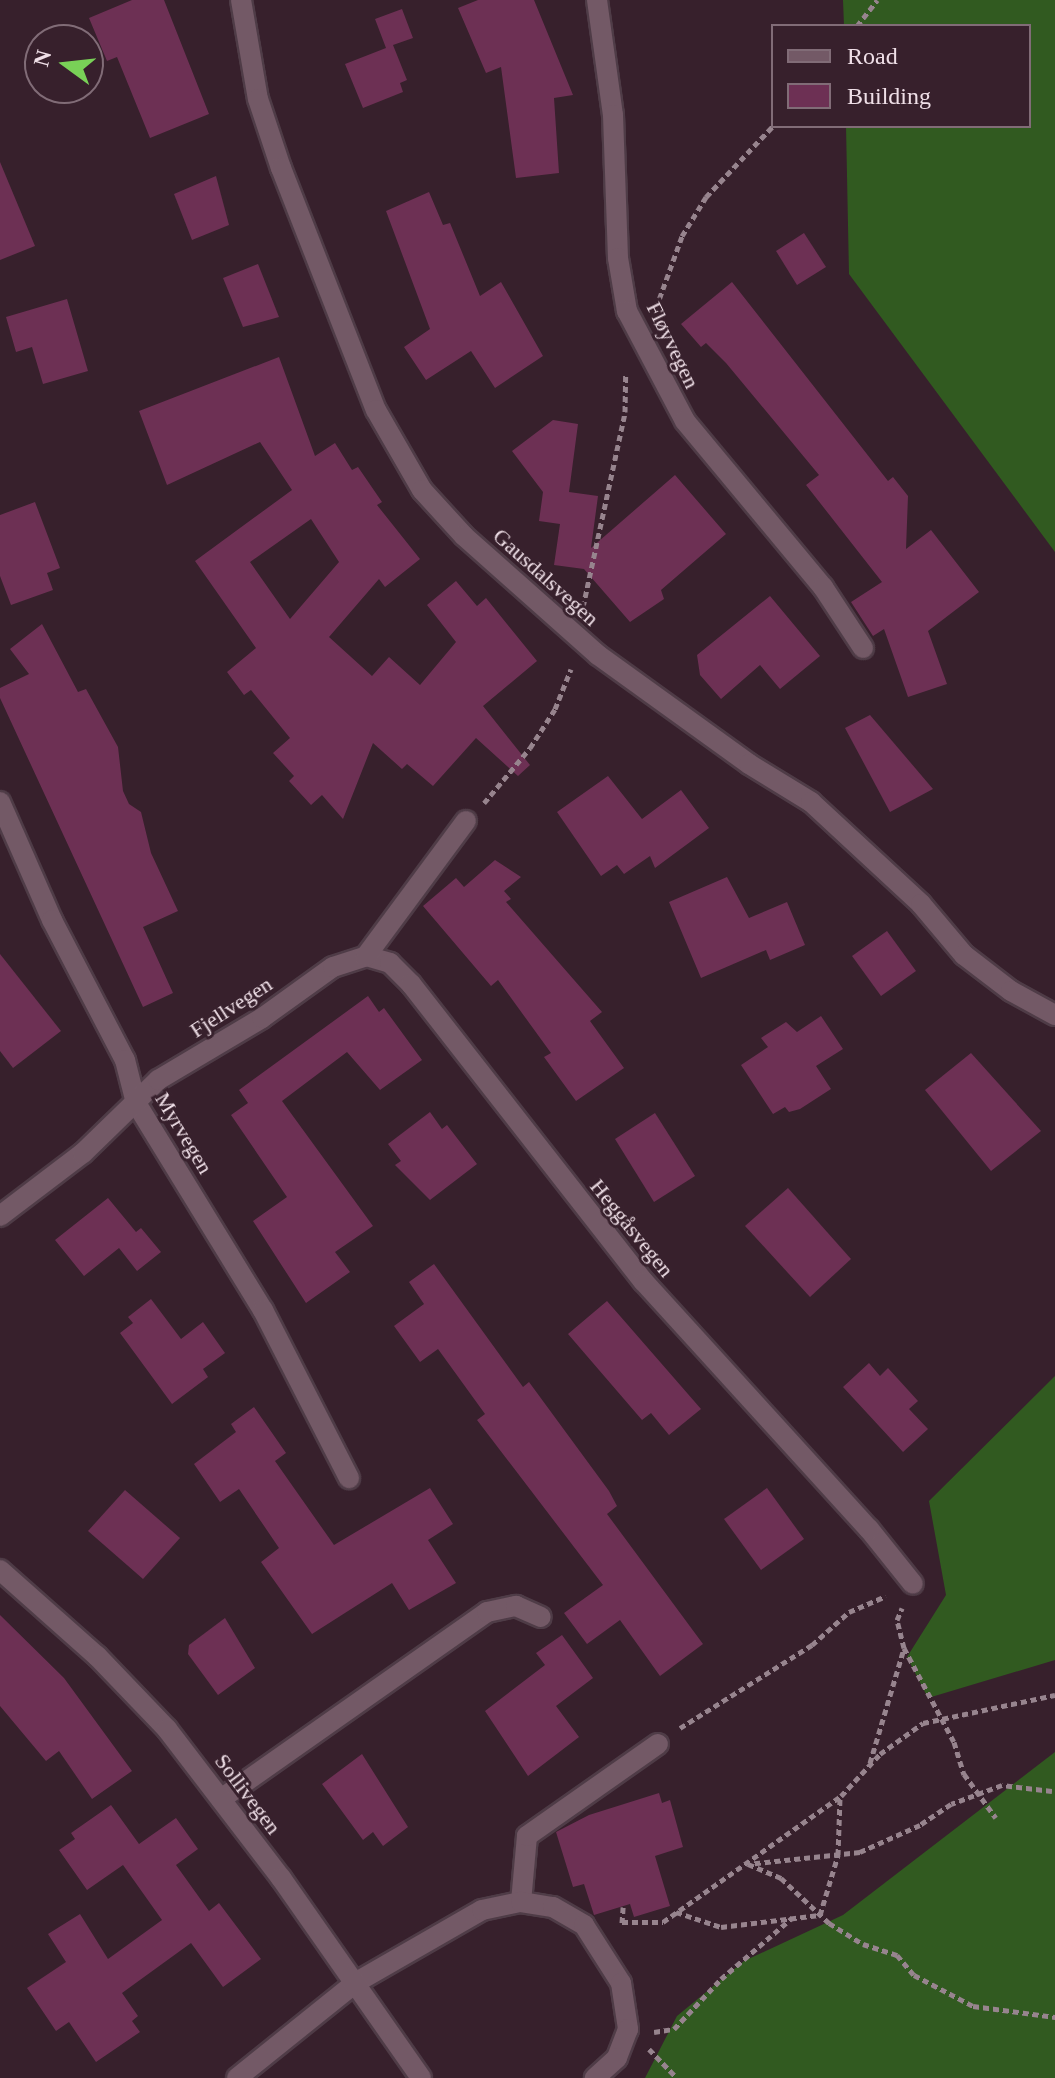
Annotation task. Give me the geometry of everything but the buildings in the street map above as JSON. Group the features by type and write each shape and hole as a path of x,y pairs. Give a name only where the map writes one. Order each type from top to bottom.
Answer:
{"street":[{"name":"Gausdalsvegen","path":"241,0 258,99 281,168 395,447 422,490 464,536 579,638 736,755 811,802 921,904 964,955 1011,991 1055,1015"},
{"name":"Fløyvegen","path":"597,0 613,115 620,269 635,327 685,421 823,587 863,648"},
{"name":"Myrvegen","path":"0,802 52,920 125,1060 136,1103 263,1310 349,1478"},
{"path":"366,956 466,821"},
{"name":"Fjellvegen","path":"0,1216 83,1153 158,1080 262,1018 333,967 366,956"},
{"name":"Heggåsvegen","path":"366,956 390,963 411,984 644,1282 869,1529 913,1584"},
{"name":"Sollivegen","path":"0,1570 157,1718 221,1799 421,2078"},
{"path":"221,1799 487,1612 516,1606 541,1617"},
{"path":"521,1902 527,1836 658,1744"},
{"path":"237,2078 355,1983 482,1910 521,1902 561,1910 593,1935 621,1983 628,2029 617,2058 595,2078"}],"path":[{"path":"859,24 877,0"},
{"path":"635,327 656,309 682,236 706,197 771,128"},
{"path":"466,821 530,748 555,709 579,638 625,412 626,366"},
{"path":"913,1584 897,1620 904,1648 977,1792 996,1818"},
{"path":"658,1744 709,1705 812,1645 849,1612 913,1584"},
{"path":"869,1764 904,1648"},
{"path":"622,1922 663,1922 841,1796 869,1764 923,1723 1055,1695"},
{"path":"748,1864 860,1852 920,1825 977,1792 1002,1785 1052,1791"},
{"path":"820,1915 838,1855 841,1796"},
{"path":"748,1864 781,1878 820,1915 863,1944 897,1955 914,1975 973,2006 1055,2017"},
{"path":"675,1912 721,1927 820,1915"},
{"path":"628,2029 665,2033 674,2029 721,1979 792,1918"},
{"path":"628,2029 677,2078"}],"green space":[{"path":"843,0 1055,0 1055,552 849,274 846,128 1031,128 1031,24 844,24"},
{"path":"1055,1376 1055,1660 928,1698 907,1657 946,1595 929,1501"},
{"path":"1055,1752 1055,2078 645,2078 677,2016 744,1961 843,1915"}]}
